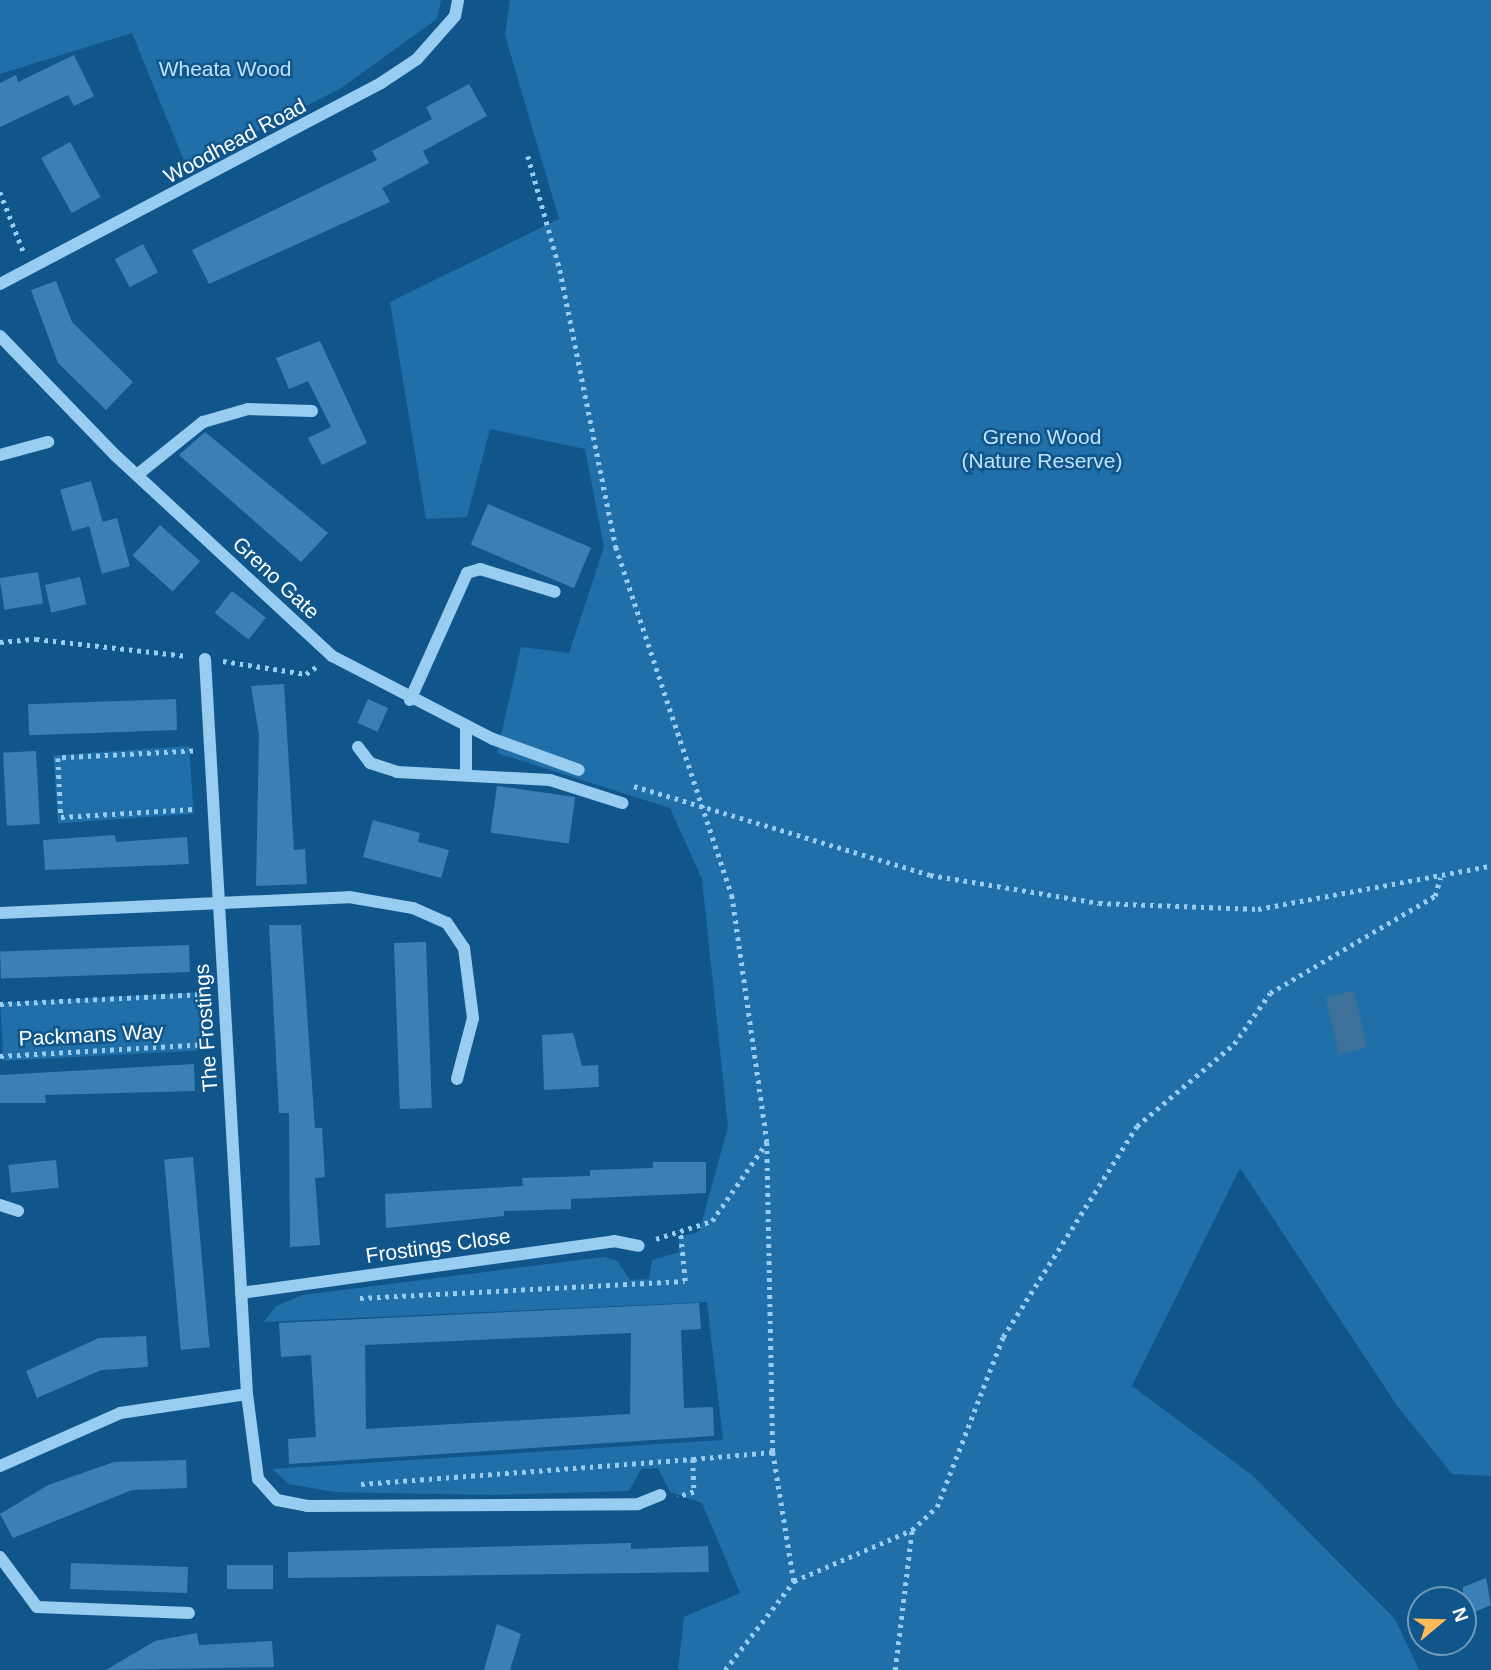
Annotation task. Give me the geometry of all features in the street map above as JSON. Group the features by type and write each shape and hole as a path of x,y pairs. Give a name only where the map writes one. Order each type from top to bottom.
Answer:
{"street":[{"name":"Woodhead Road","path":"0,284 381,83 417,59 456,16 458,0"},
{"name":"Greno Gate","path":"0,336 136,475 332,656 410,700 466,727 579,769"},
{"path":"136,475 203,422 248,410 312,411"},
{"path":"0,455 48,442"},
{"path":"410,700 467,573 480,569 555,592"},
{"name":"The Frostings","path":"205,659 247,1394 253,1464 268,1494 307,1506 638,1504 660,1494"},
{"path":"466,727 466,775"},
{"path":"358,747 370,763 397,772 550,780 622,803"},
{"path":"0,913 349,897 395,903 447,923 464,948 472,1004 457,1079"},
{"path":"0,1205 18,1211"},
{"name":"Frostings Close","path":"241,1293 614,1241 639,1246"},
{"path":"0,1466 120,1413 247,1394"},
{"path":"0,1557 37,1607 189,1613"}],"path":[{"path":"528,156 560,270 616,547 732,895 767,1142 773,1452 794,1581"},
{"path":"0,192 30,268"},
{"path":"0,642 106,645 306,674 332,656"},
{"path":"209,750 58,758 61,817 212,808"},
{"path":"628,785 930,874 1099,903 1258,909 1440,878 1491,866"},
{"path":"725,1670 794,1581 912,1530 937,1507 1003,1337 1137,1126 1234,1044 1270,993 1435,896 1440,878"},
{"name":"Packmans Way","path":"0,1004 222,993"},
{"name":"Packmans Way","path":"0,1056 226,1043"},
{"path":"639,1246 680,1230 712,1222 767,1142"},
{"path":"346,1299 493,1296 685,1281 680,1230"},
{"path":"349,1485 773,1452"},
{"path":"660,1494 694,1492 693,1459"},
{"path":"895,1670 912,1530"}],"green space":[{"name":"Wheata Wood","path":"0,0 441,0 437,19 341,88 187,168 132,33 0,74"},
{"name":"Greno Wood (Nature Reserve)","path":"510,0 1491,0 1491,1476 1452,1474 1398,1407 1240,1168 1132,1386 1252,1475 1395,1619 1407,1644 1407,1656 1412,1656 1419,1670 678,1670 684,1617 740,1593 702,1503 670,1492 658,1468 641,1469 629,1491 493,1495 334,1492 289,1484 272,1469 723,1440 707,1302 264,1322 276,1306 303,1295 604,1257 617,1261 630,1280 649,1279 652,1260 679,1252 679,1237 699,1232 728,1127 702,879 670,808 497,753 521,647 569,653 604,547 585,449 490,429 467,517 426,519 390,302 559,219 505,35"},
{"path":"189,746 194,814 58,823 53,755"},
{"path":"205,992 208,1050 3,1061 0,1003"}],"shaded area":[{"path":"1354,991 1367,1048 1339,1054 1326,998"}],"building":[{"path":"74,55 94,96 74,106 68,95 0,127 0,83 16,75 18,82"},
{"path":"469,84 487,116 423,151 429,163 382,188 390,202 209,284 192,250 377,160 372,151 432,119 426,107"},
{"path":"70,142 101,197 72,213 41,158"},
{"path":"143,244 158,272 130,287 115,259"},
{"path":"56,281 72,322 133,382 106,410 58,363 31,290"},
{"path":"320,341 367,443 322,465 308,438 331,427 308,381 289,389 276,358"},
{"path":"205,432 328,533 301,562 179,455"},
{"path":"91,481 103,522 72,531 60,490"},
{"path":"488,504 591,548 574,588 471,545"},
{"path":"117,518 130,566 102,574 89,526"},
{"path":"160,525 200,561 173,592 133,555"},
{"path":"38,572 43,604 4,610 0,578"},
{"path":"80,577 86,604 51,612 45,585"},
{"path":"232,591 266,617 249,640 215,613"},
{"path":"284,684 294,850 305,849 307,884 256,886 259,735 251,686"},
{"path":"176,699 177,730 29,735 28,704"},
{"path":"368,699 388,708 378,732 357,723"},
{"path":"36,751 40,824 7,826 3,753"},
{"path":"497,786 575,797 569,844 490,833"},
{"path":"373,820 420,833 418,842 449,850 441,878 363,857"},
{"path":"115,835 116,842 187,837 189,864 45,870 43,840"},
{"path":"269,925 301,925 315,1128 322,1128 325,1177 315,1178 320,1245 290,1247 289,1113 279,1113"},
{"path":"426,942 432,1108 400,1109 394,943"},
{"path":"189,945 190,972 1,979 0,952"},
{"path":"573,1033 582,1066 598,1065 599,1087 544,1090 542,1035"},
{"path":"194,1064 195,1091 45,1095 46,1103 0,1103 0,1075"},
{"path":"193,1157 210,1347 181,1350 164,1160"},
{"path":"56,1160 59,1188 11,1193 8,1165"},
{"path":"653,1162 706,1162 706,1193 571,1199 571,1209 504,1211 504,1216 386,1228 385,1194 523,1186 522,1178 590,1176 590,1170 653,1168"},
{"path":"699,1303 701,1329 681,1330 684,1408 713,1407 714,1436 289,1464 288,1439 316,1437 311,1355 281,1357 279,1323","holes":["631,1333 630,1414 366,1429 365,1345"]},
{"path":"146,1336 148,1367 101,1370 37,1398 26,1371 99,1338"},
{"path":"186,1460 187,1488 132,1490 13,1538 0,1514 48,1485 114,1462"},
{"path":"631,1543 631,1549 708,1546 709,1572 288,1578 288,1552"},
{"path":"71,1563 188,1567 187,1593 70,1589"},
{"path":"227,1565 273,1565 273,1589 227,1589"},
{"path":"1486,1578 1491,1605 1477,1611 1477,1586 1466,1586"},
{"path":"497,1624 521,1634 510,1670 484,1670"},
{"path":"197,1633 199,1645 272,1641 274,1667 106,1670 155,1641"}]}
